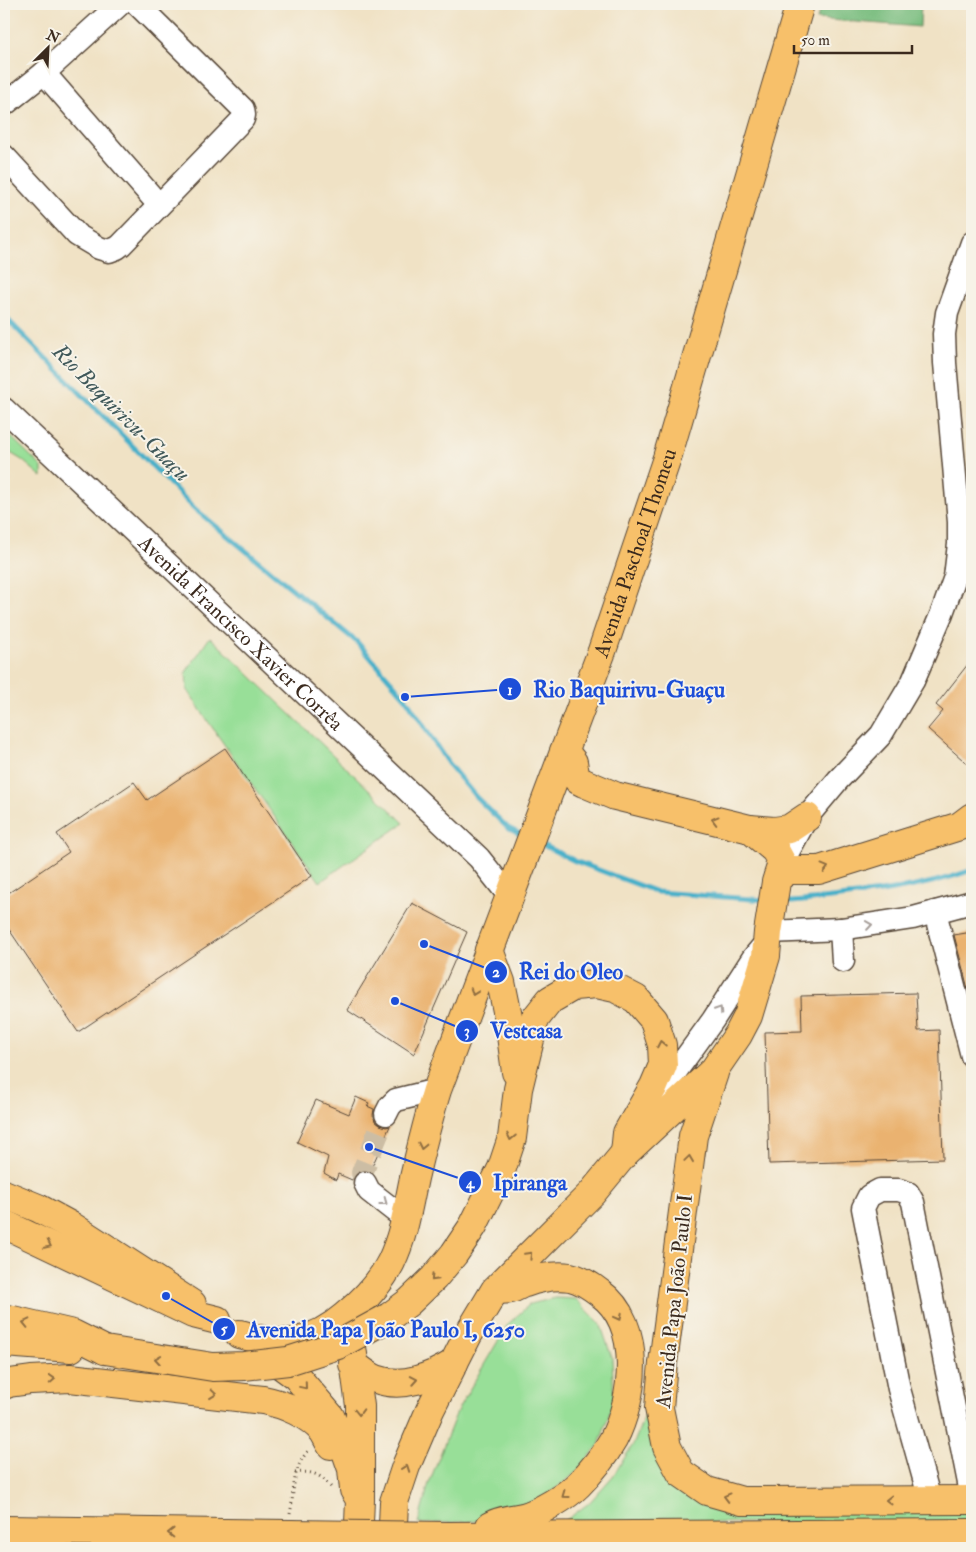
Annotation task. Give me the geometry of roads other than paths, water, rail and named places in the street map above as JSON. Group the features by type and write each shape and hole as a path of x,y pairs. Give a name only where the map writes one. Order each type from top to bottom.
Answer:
{"main road":[{"name":"Avenida Paschoal Thomeu","path":"352,1310 376,1285 390,1263 401,1236 424,1132 437,1090 602,651 667,458 800,4"},
{"path":"564,751 573,762 578,780 615,796 750,829 774,831 789,829 807,818"},
{"path":"541,810 572,791 603,798 615,796"},
{"path":"779,874 789,870 828,868 960,826 972,817"},
{"path":"392,1548 394,1502 406,1466 430,1410 468,1335 495,1290 592,1193 625,1153 714,1070 738,1035 748,1016 766,956 779,874 775,850 750,829"},
{"path":"489,950 500,982 509,1021 518,1089"},
{"path":"4,1343 104,1350 213,1367 244,1366 288,1361 338,1345 389,1317 409,1302 434,1278 454,1254 473,1226 502,1168 512,1138 518,1089 536,1019 550,1000 574,986 597,984 616,988 636,1000 654,1020 662,1045 662,1065 654,1086 627,1132 625,1153"},
{"name":"Avenida Papa João Paulo I","path":"714,1070 693,1136 659,1408 666,1447 681,1473 706,1492 742,1501 972,1499"},
{"path":"4,1194 38,1208 72,1228 228,1327 296,1376 330,1416 344,1446 341,1471"},
{"path":"4,1224 192,1314 277,1342 298,1341 318,1335 332,1327 352,1310"},
{"path":"461,1536 494,1524 526,1516 558,1500 577,1486 600,1461 613,1439 623,1413 628,1388 631,1364 628,1337 619,1314 607,1298 586,1283 572,1277 556,1276 536,1279 511,1289 495,1290"},
{"path":"352,1310 350,1332 360,1406 348,1497 358,1548"},
{"path":"4,1318 73,1334 104,1350"},
{"path":"353,1364 375,1379 390,1382 423,1378 439,1372 454,1363"},
{"path":"4,1385 31,1380 70,1378 280,1403 304,1416 323,1432 337,1457 341,1471 354,1490 348,1497"},
{"path":"4,1530 290,1527 461,1536 972,1533"}],"street":[{"path":"4,105 44,74 120,4"},
{"path":"4,156 77,235 99,248 109,251 117,248 243,119 243,109 137,4"},
{"path":"44,74 159,205"},
{"path":"779,874 807,818 838,780 881,735 912,681 955,577 959,522 944,334 947,313 972,243"},
{"name":"Avenida Francisco Xavier Corrêa","path":"4,409 479,858 510,897"},
{"name":"Avenida Francisco Xavier Corrêa","path":"479,858 499,867 522,863"},
{"path":"625,1153 663,1089 713,1020 753,958 769,929 840,929 913,918 972,902"},
{"path":"935,912 972,1056"},
{"path":"840,929 843,961"},
{"path":"386,1114 396,1100 437,1090"},
{"path":"365,1184 369,1191 406,1219"},
{"path":"930,1500 898,1389 863,1208 868,1196 880,1190 899,1190 908,1193 913,1202 972,1499"}],"waterway":[{"name":"Rio Baquirivu-Guaçu","path":"4,316 195,509 357,642 405,697 447,762 476,797 508,828 524,836"},
{"name":"Rio Baquirivu-Guaçu","path":"539,843 575,861 657,892 765,900"},
{"name":"Rio Baquirivu-Guaçu","path":"781,901 792,902 883,892 928,883 972,870"}],"tunnel":[{"path":"365,1183 362,1173 386,1114"}],"place":[{"name":"Rio Baquirivu-Guaçu","path":"405,697"},
{"name":"Rei do Oleo","path":"424,944"},
{"name":"Vestcasa","path":"395,1001"},
{"name":"Ipiranga","path":"369,1147"},
{"name":"Avenida Papa João Paulo I, 6250","path":"166,1296"}]}
